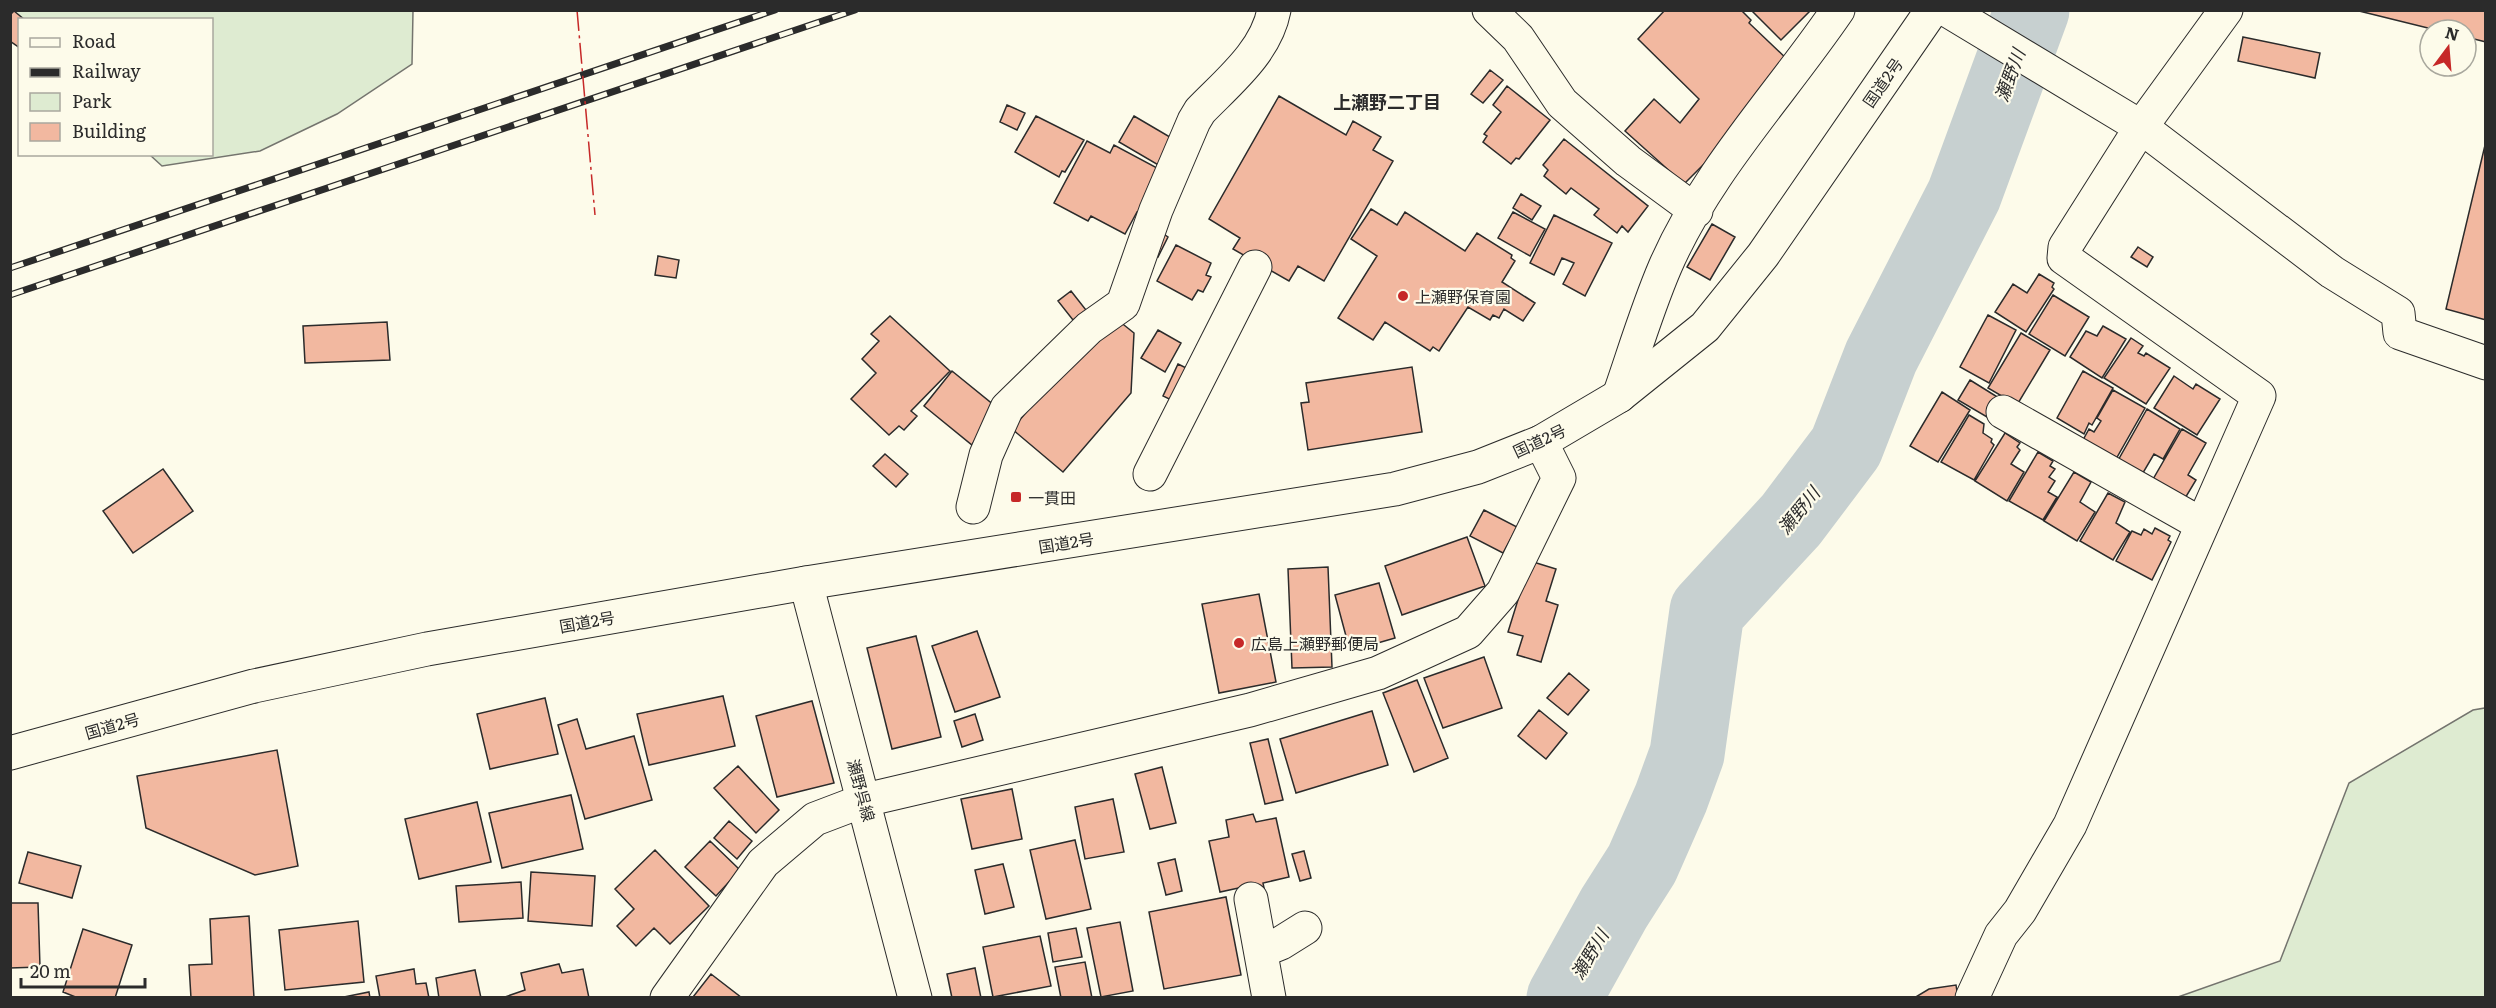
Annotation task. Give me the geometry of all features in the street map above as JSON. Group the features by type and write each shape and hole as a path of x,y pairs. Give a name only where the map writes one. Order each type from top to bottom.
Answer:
{"main road":[{"path":"973,507 986,455 1007,408 1089,328 1123,304 1156,210 1194,121 1200,111 1258,47 1271,23 1274,10"},
{"path":"1489,10 1518,38 1562,103 1628,161 1696,211"},
{"path":"1619,396 1665,267 1696,211 1724,164 1838,10"},
{"name":"国道2号","path":"10,753 254,686 344,666 806,584 1395,489 1478,467 1541,442 1619,396 1704,327 1763,255 1932,10"},
{"path":"1947,10 2141,127 2332,272 2398,313 2400,333 2486,363"},
{"path":"1972,998 2001,936 2020,910 2070,825 2200,524 2259,396 2064,258 2065,247 2141,127 2226,10"},
{"path":"1150,474 1255,267"},
{"path":"2003,412 2200,524"},
{"path":"667,998 763,863 814,819 865,800 1250,710 1378,672 1468,632 1503,592 1558,478 1541,442"},
{"name":"瀬野呉線","path":"806,584 865,800 915,998"},
{"path":"1251,899 1269,998"},
{"path":"1261,951 1281,943 1305,928"}],"green space":[{"path":"10,11 413,11 412,64 337,114 260,151 162,166 151,156 213,156 213,18 18,18 18,22 11,31"},
{"path":"2485,708 2485,997 2178,997 2280,961 2349,783 2473,710"}],"building":[{"path":"1665,10 1741,10 1751,20 1749,23 1790,62 1712,156 1684,184 1625,131 1654,99 1680,123 1699,99 1638,39"},
{"path":"1751,10 1811,10 1781,40"},
{"path":"2355,10 2486,10 2486,42 2478,40 2478,18 2418,18 2418,26"},
{"path":"14,11 23,18 18,18 18,47 10,41 10,15"},
{"path":"2243,37 2320,53 2315,78 2238,61"},
{"path":"1490,70 1503,80 1483,103 1471,94"},
{"path":"1507,86 1550,120 1519,159 1516,158 1511,164 1483,142 1487,136 1484,134 1501,112 1493,105"},
{"path":"1279,96 1346,135 1353,121 1381,137 1373,150 1393,161 1324,281 1298,266 1289,281 1233,249 1240,238 1209,219"},
{"path":"1007,105 1025,113 1017,130 1000,122"},
{"path":"1036,116 1084,140 1065,172 1062,171 1059,177 1015,152"},
{"path":"1134,116 1175,140 1160,166 1119,142"},
{"path":"1564,139 1648,206 1628,232 1622,226 1617,233 1594,215 1599,209 1571,188 1566,194 1544,176 1548,170 1543,165"},
{"path":"1087,141 1110,153 1114,145 1159,169 1142,215 1137,212 1125,234 1091,216 1088,221 1054,203"},
{"path":"2486,141 2486,320 2446,309"},
{"path":"1521,194 1541,206 1532,220 1513,208"},
{"path":"1371,209 1397,225 1405,212 1465,251 1477,233 1512,255 1511,258 1515,261 1502,282 1535,303 1523,321 1504,309 1499,318 1493,315 1490,320 1468,307 1439,351 1433,347 1430,351 1385,322 1373,340 1338,318 1377,256 1351,239"},
{"path":"1513,212 1545,229 1530,256 1498,238"},
{"path":"1554,215 1612,243 1585,296 1563,284 1574,263 1562,258 1554,275 1530,263"},
{"path":"1712,224 1735,237 1710,280 1687,267"},
{"path":"1159,231 1168,237 1158,257 1148,252"},
{"path":"1176,245 1211,263 1206,275 1211,277 1203,292 1198,290 1192,300 1157,281"},
{"path":"2138,247 2153,257 2147,267 2131,257"},
{"path":"658,256 679,260 676,278 655,275"},
{"path":"2039,274 2054,283 2052,287 2054,289 2026,332 1995,312 2013,284 2027,293"},
{"path":"1071,291 1086,310 1073,320 1058,301"},
{"path":"2053,295 2089,317 2065,356 2029,334"},
{"path":"1988,315 2016,330 1989,383 1960,367"},
{"path":"890,316 950,371 911,411 917,416 904,430 899,426 889,435 851,399 876,373 862,359 879,341 871,334"},
{"path":"1114,317 1134,333 1131,393 1063,472 1012,429 1099,326"},
{"path":"387,322 390,360 305,363 303,326"},
{"path":"2103,326 2126,339 2102,378 2070,357 2086,331 2097,336"},
{"path":"1158,330 1181,343 1165,372 1141,358"},
{"path":"2021,333 2050,350 2017,405 1988,388"},
{"path":"2131,338 2143,346 2138,353 2144,356 2146,353 2170,368 2146,404 2104,378"},
{"path":"1178,364 1211,380 1196,412 1163,396"},
{"path":"1412,367 1422,432 1308,450 1301,403 1309,402 1306,383"},
{"path":"952,371 995,406 972,445 924,406"},
{"path":"2083,371 2113,388 2092,425 2089,423 2084,434 2057,418"},
{"path":"2174,376 2193,389 2196,384 2220,399 2197,435 2154,408"},
{"path":"1970,380 1999,398 1987,417 1958,400"},
{"path":"2113,390 2145,408 2116,459 2083,440 2089,429 2094,432 2101,421 2097,418"},
{"path":"1942,392 1970,410 1938,462 1910,446"},
{"path":"2147,409 2180,429 2163,459 2154,454 2140,478 2116,464"},
{"path":"1969,415 1984,424 1983,433 1992,439 1991,442 1994,445 1974,480 1941,462"},
{"path":"2182,429 2206,443 2188,475 2196,480 2184,500 2152,481"},
{"path":"2005,433 2020,443 2017,447 2020,450 2011,464 2024,472 2007,501 1975,481"},
{"path":"2038,452 2053,461 2050,466 2055,469 2049,477 2055,481 2048,492 2057,497 2043,520 2009,501"},
{"path":"885,454 908,474 896,487 873,466"},
{"path":"163,469 193,511 133,553 103,511"},
{"path":"2074,472 2091,482 2080,502 2095,512 2077,541 2044,521"},
{"path":"2108,493 2125,502 2116,523 2130,532 2113,560 2080,541"},
{"path":"1484,510 1517,527 1503,553 1470,536"},
{"path":"2155,528 2170,536 2168,540 2171,542 2152,580 2116,561 2132,531 2141,535 2144,529 2152,534"},
{"path":"1467,537 1485,586 1402,615 1385,566"},
{"path":"1530,561 1556,569 1546,601 1558,605 1541,662 1517,655 1523,636 1508,632"},
{"path":"1328,567 1332,667 1292,668 1288,569"},
{"path":"1379,583 1395,638 1350,651 1335,595"},
{"path":"1259,594 1276,682 1219,693 1202,604"},
{"path":"977,631 1000,697 955,712 932,646"},
{"path":"916,636 941,737 892,749 867,648"},
{"path":"1484,657 1502,708 1443,728 1424,678"},
{"path":"1569,673 1589,690 1568,715 1547,698"},
{"path":"1417,680 1448,758 1414,772 1383,693"},
{"path":"723,696 735,746 649,765 637,714"},
{"path":"545,698 558,754 490,769 477,714"},
{"path":"812,701 834,783 777,797 756,716"},
{"path":"1539,710 1567,733 1546,759 1518,736"},
{"path":"1372,711 1388,765 1296,793 1280,739"},
{"path":"975,714 983,740 962,747 954,721"},
{"path":"577,719 586,749 634,736 652,800 585,819 558,725"},
{"path":"1268,739 1283,800 1265,804 1250,743"},
{"path":"277,750 298,866 255,875 146,828 137,776"},
{"path":"738,766 779,810 756,833 714,788"},
{"path":"1162,767 1176,823 1150,829 1135,774"},
{"path":"1012,789 1022,839 972,849 961,799"},
{"path":"571,795 583,849 502,868 489,813"},
{"path":"1113,799 1124,852 1085,859 1075,807"},
{"path":"477,802 491,862 419,879 405,819"},
{"path":"1253,814 1256,822 1276,818 1289,877 1263,883 1265,893 1243,887 1220,892 1209,841 1229,837 1226,820"},
{"path":"729,821 752,841 737,859 714,838"},
{"path":"1075,840 1091,909 1046,919 1030,850"},
{"path":"710,841 740,870 716,896 685,867"},
{"path":"655,850 709,906 670,944 654,928 636,946 617,926 634,909 615,889"},
{"path":"1304,851 1311,878 1300,881 1292,854"},
{"path":"28,852 81,866 72,898 19,883"},
{"path":"1175,859 1182,891 1166,895 1158,863"},
{"path":"1003,864 1014,907 985,914 975,870"},
{"path":"531,872 595,876 592,926 528,921"},
{"path":"521,882 523,918 459,922 456,886"},
{"path":"1226,897 1241,975 1164,989 1149,912"},
{"path":"10,903 38,903 40,967 10,968"},
{"path":"249,916 254,998 191,998 189,965 212,964 210,919"},
{"path":"358,921 364,982 285,990 279,930"},
{"path":"1120,922 1133,991 1101,997 1087,928"},
{"path":"1076,928 1082,957 1053,962 1048,933"},
{"path":"83,929 132,945 115,998 78,998 63,992"},
{"path":"1040,936 1051,986 993,997 983,947"},
{"path":"1085,962 1092,998 1061,998 1055,967"},
{"path":"559,964 562,973 583,969 589,998 502,998 525,990 521,973"},
{"path":"975,968 981,998 952,998 947,974"},
{"path":"414,969 416,984 426,983 429,998 380,998 376,976"},
{"path":"475,970 481,998 439,998 436,978"},
{"path":"711,974 742,998 693,997"},
{"path":"1956,985 1958,998 1914,998 1929,989"},
{"path":"369,992 370,998 339,998"}],"waterway":[{"name":"瀬野川","path":"1564,998 1614,908 1642,864 1671,798 1687,754 1707,611 1791,520 1846,447 1881,357 1964,195 2032,10"}],"railway":[{"path":"10,268 775,10"},
{"path":"10,295 855,10"}],"power":[{"path":"577,10 595,215"}],"place":[{"name":"上瀬野保育園","path":"1403,296"},
{"name":"一貫田","path":"1016,497"},
{"name":"広島上瀬野郵便局","path":"1239,643"}],"district":[{"name":"上瀬野二丁目","path":"1387,101"}]}
